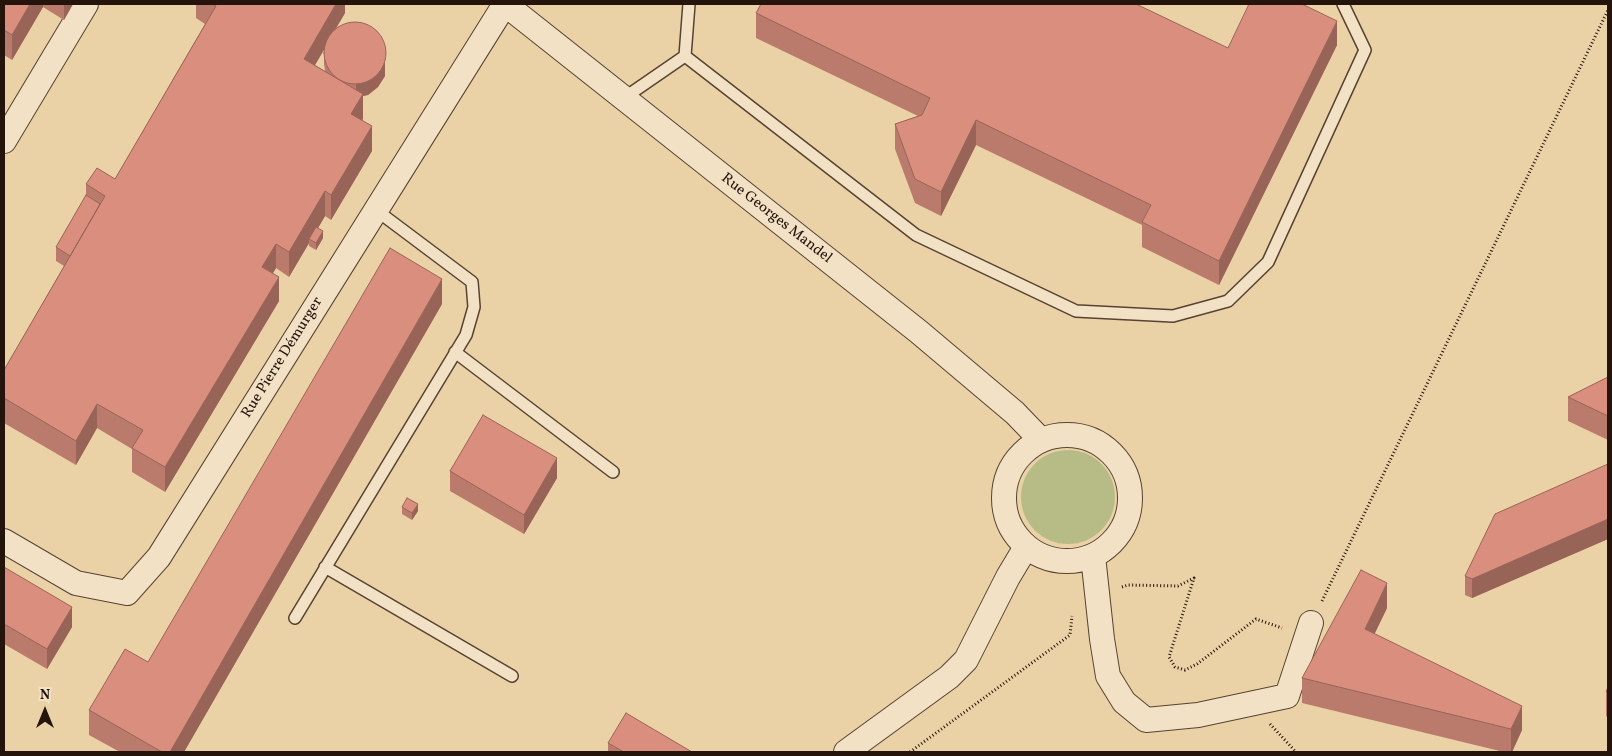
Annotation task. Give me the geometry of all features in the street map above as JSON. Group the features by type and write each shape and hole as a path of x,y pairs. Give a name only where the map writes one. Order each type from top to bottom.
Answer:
{"street":[{"path":"7,129 86,4"},
{"name":"Rue Georges Mandel","path":"505,4 919,332 1015,413 1041,440"},
{"name":"Rue Pierre Démurger","path":"4,541 76,583 128,593 159,557 505,4"},
{"path":"1063,435 1085,437 1105,447 1120,463 1129,483 1130,505 1124,526 1112,544 1093,556 1076,561 1058,561 1041,556 1026,547 1014,533 1006,516 1004,499 1006,480 1014,464 1026,450 1041,440 1063,435"},
{"path":"846,752 949,677 966,660 1008,577 1026,547"},
{"path":"1093,556 1108,676 1124,702 1146,720 1198,715 1287,696 1311,623"}],"lane":[{"path":"685,56 689,4"},
{"path":"685,56 916,235 1076,311 1173,316 1228,301 1268,262 1365,50 1343,4"},
{"path":"624,98 685,56"},
{"path":"295,618 466,335 474,307 472,282 376,210"},
{"path":"455,352 613,472"},
{"path":"325,567 512,676"}],"path":[{"path":"1311,623 1608,10"},
{"path":"1251,704 1296,752"}],"green space":[{"path":"1068,450 1086,454 1101,464 1111,479 1115,497 1111,515 1101,530 1086,540 1068,544 1050,540 1035,530 1025,515 1021,497 1025,479 1035,464 1050,454"}],"building":[{"path":"4,4 30,4 12,35 4,30"},
{"path":"211,4 336,4 304,59 363,94 351,114 372,126 331,195 325,191 289,252 276,244 262,267 279,277 165,467 132,448 143,430 97,404 76,441 4,398 4,370 105,196 86,184 97,168 115,179 216,6"},
{"path":"761,4 1136,4 1228,48 1249,4 1302,4 1337,21 1219,261 1142,222 1151,205 976,120 941,192 915,179 895,124 922,115 930,98 756,13"},
{"path":"355,22 372,27 377,31 381,36 386,53 381,70 377,75 372,79 355,84 338,79 333,75 329,70 324,53 329,36 333,31 338,27"},
{"path":"86,195 100,204 70,256 56,247"},
{"path":"316,227 323,231 316,243 309,239"},
{"path":"390,248 442,279 170,752 162,752 89,710 125,649 148,662"},
{"path":"1608,377 1608,416 1568,397"},
{"path":"483,415 557,458 524,515 450,471"},
{"path":"1608,464 1608,519 1472,579 1465,576 1495,514"},
{"path":"407,498 418,504 412,513 402,507"},
{"path":"4,567 72,607 47,649 4,624"},
{"path":"1361,570 1387,583 1365,629 1522,706 1511,729 1302,678"},
{"path":"626,713 692,752 624,752 608,743"}]}
